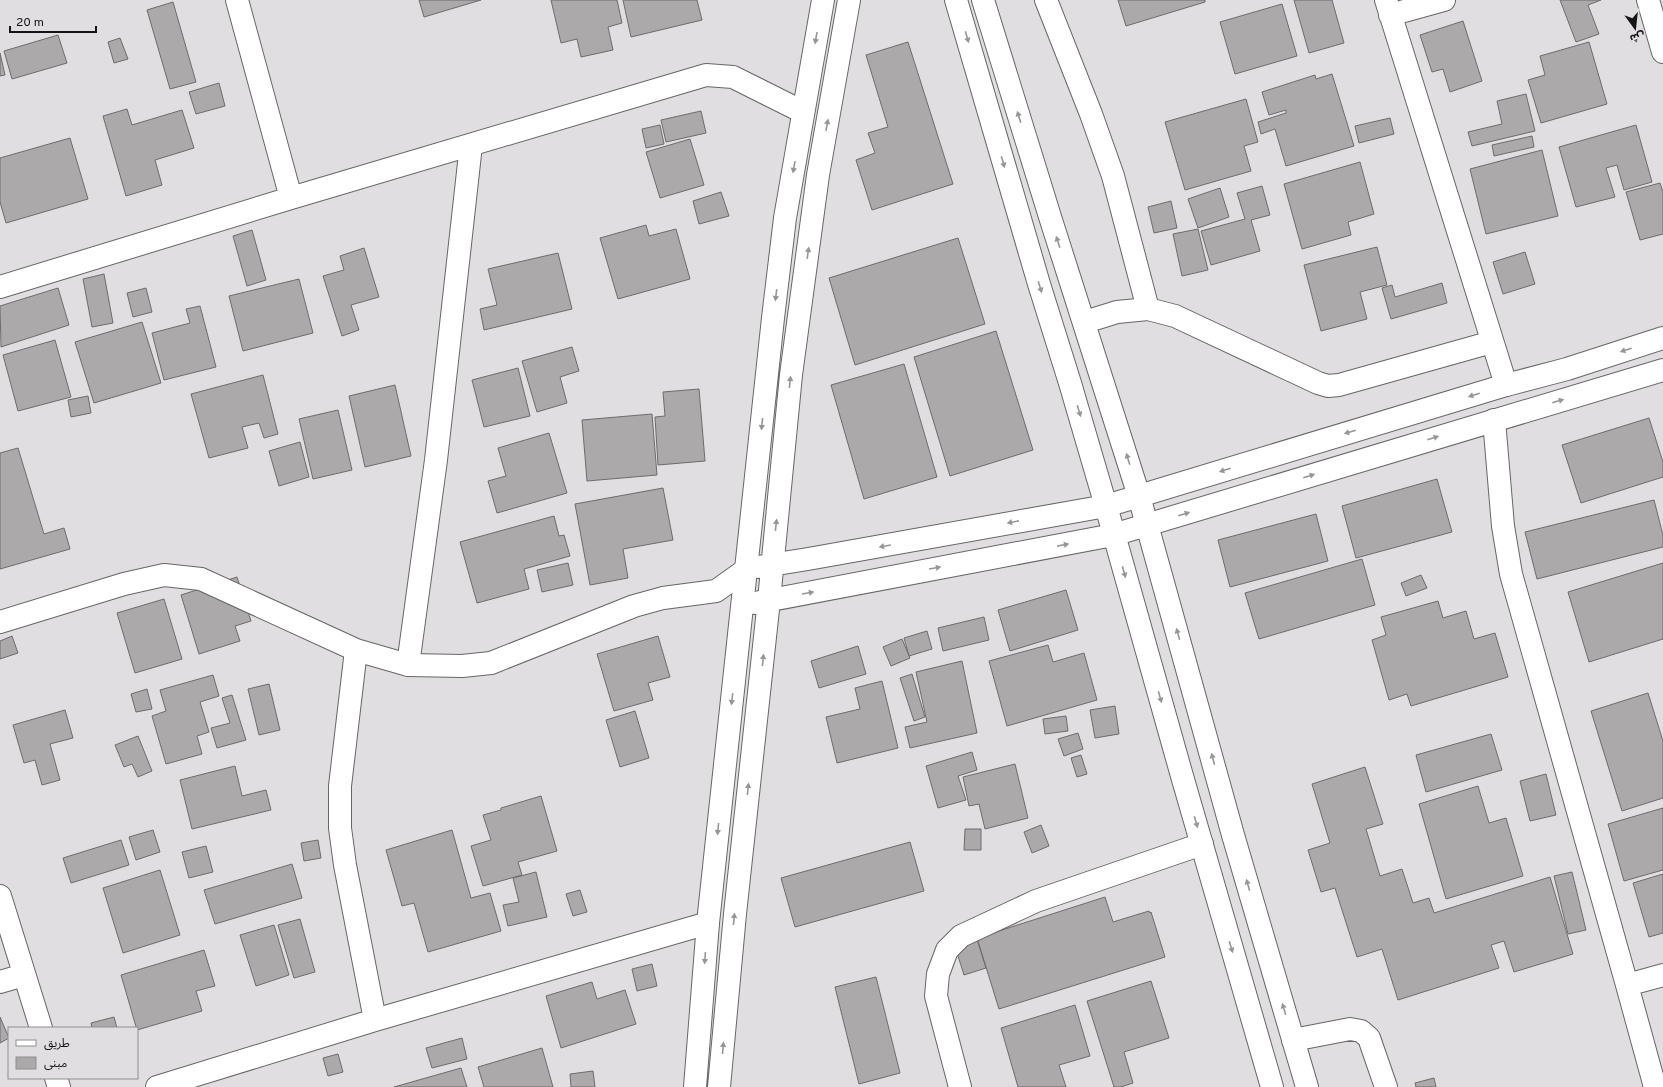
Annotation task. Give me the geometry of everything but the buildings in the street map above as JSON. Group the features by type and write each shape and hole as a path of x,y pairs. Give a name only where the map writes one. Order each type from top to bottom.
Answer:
{"street":[{"path":"238,0 291,198"},
{"path":"695,1087 708,923 775,303 786,218 823,0"},
{"path":"719,1087 735,914 769,600 791,375 818,175 849,0"},
{"path":"956,0 1038,284 1070,383 1106,506 1272,1087"},
{"path":"983,0 1051,220 1140,496 1233,835 1307,1087"},
{"path":"1046,0 1091,114 1113,176 1148,308"},
{"path":"1444,0 1388,7 1506,385"},
{"path":"1648,0 1663,52"},
{"path":"0,287 291,198 706,75 733,77 803,112"},
{"path":"408,665 436,460 471,145"},
{"path":"1085,322 1117,312 1148,308 1175,316 1318,384 1328,386 1339,385 1492,342"},
{"path":"0,622 124,584 164,575 201,579 356,650 408,665 462,666 491,663 634,606 663,598 716,591 746,569 1106,506 1506,385 1567,369 1663,338"},
{"path":"716,591 743,605 1114,535 1663,370"},
{"path":"1494,420 1503,526 1511,574 1655,1087"},
{"path":"356,650 340,786 340,828 345,865 375,1020"},
{"path":"960,1087 936,996 938,974 947,950 961,936 1036,901 1202,844"},
{"path":"0,896 41,1027"},
{"path":"157,1087 375,1020 708,923"},
{"path":"0,982 24,975"},
{"path":"1627,985 1663,975"},
{"path":"1293,1040 1350,1029 1361,1031 1369,1038 1386,1087"}]}
